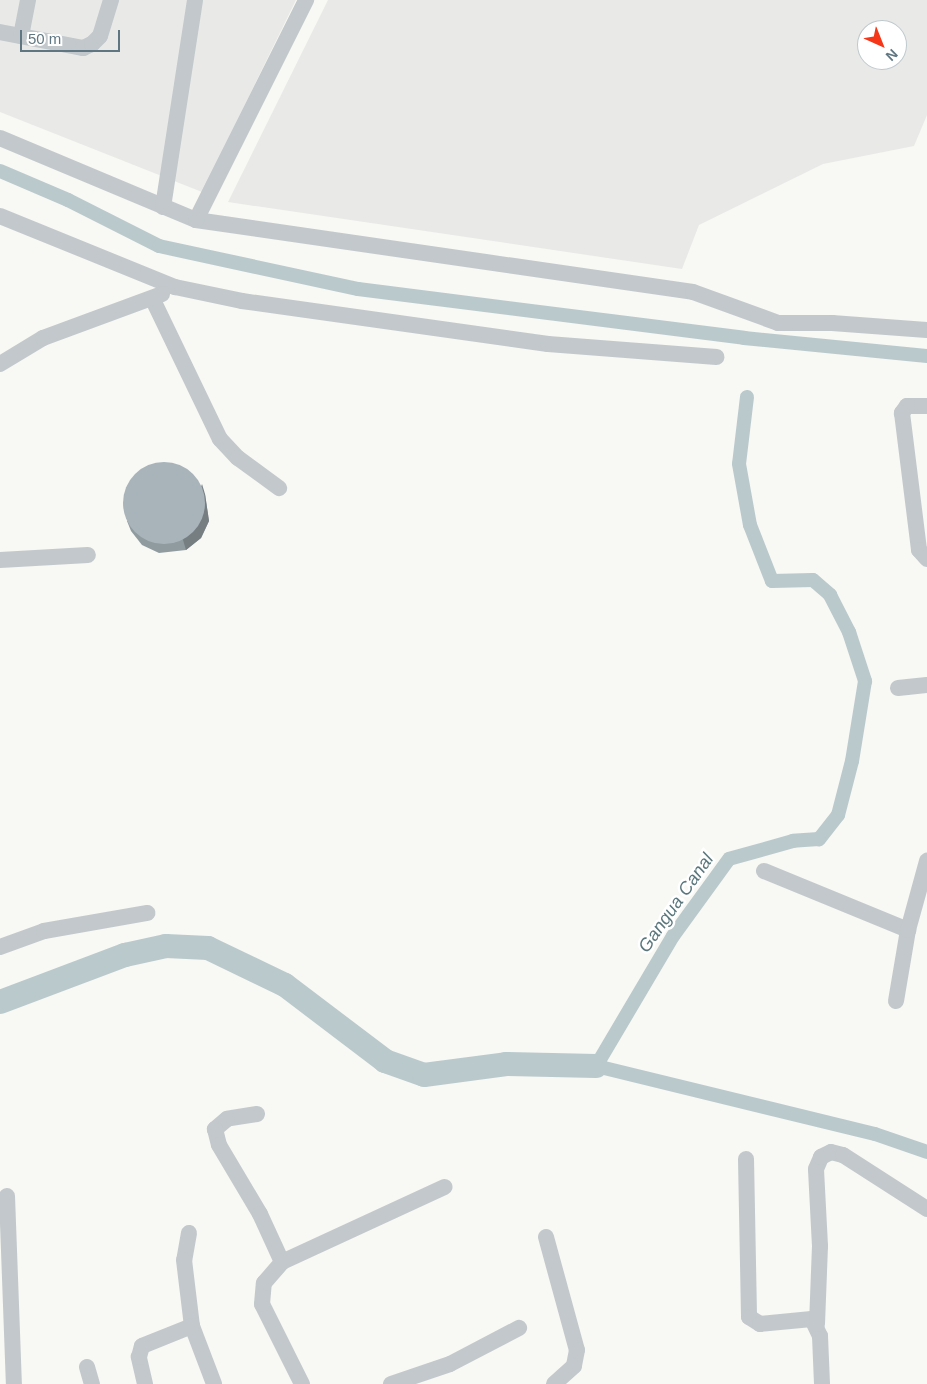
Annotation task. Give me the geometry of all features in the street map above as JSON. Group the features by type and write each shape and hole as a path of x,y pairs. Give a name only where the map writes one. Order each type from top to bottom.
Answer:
{"street":[{"path":"21,36 28,0"},
{"path":"0,32 82,48 92,44 106,23 111,0"},
{"path":"163,207 195,0"},
{"path":"196,220 306,0"},
{"path":"0,138 196,220 693,292 778,323 832,323 927,330"},
{"path":"0,216 175,287 262,304 347,313 548,344 717,357"},
{"path":"0,364 43,338 153,300 175,287"},
{"path":"153,300 220,439 238,458 279,488"},
{"path":"927,406 905,407 902,419 918,550 927,559"},
{"path":"0,560 88,555"},
{"path":"898,688 927,685"},
{"path":"896,1001 908,930 927,861"},
{"path":"764,871 908,930"},
{"path":"0,947 44,931 147,913"},
{"path":"257,1114 227,1119 215,1129 219,1145 260,1214 282,1262"},
{"path":"816,1324 820,1246 816,1169 821,1157 830,1152 843,1155 927,1209"},
{"path":"746,1159 749,1317 760,1324 804,1318 812,1319 820,1336 822,1384"},
{"path":"302,1384 262,1304 264,1283 282,1262 444,1187"},
{"path":"7,1196 6,1312 14,1384"},
{"path":"189,1233 184,1260 192,1326 214,1384"},
{"path":"546,1237 577,1350 574,1366 554,1384"},
{"path":"146,1384 139,1357 142,1346 192,1326"},
{"path":"391,1384 445,1367 519,1328"},
{"path":"86,1366 92,1384"}],"shaded area":[{"path":"0,0 296,0 202,192 0,112"},
{"path":"328,0 927,0 927,115 914,146 823,164 699,225 682,269 228,202"}],"building":[{"path":"164,462 180,466 193,474 201,487 205,503 201,519 193,532 180,540 164,544 148,540 135,532 127,519 123,503 127,487 135,474 148,466"}],"waterway":[{"path":"0,171 68,200 159,246 358,289 744,338 927,356"},
{"name":"Gangua Canal","path":"747,397 739,464 750,525 772,581 813,580 830,595 849,632 865,681 852,761 838,815 819,839 793,841 729,859 673,936 596,1066 875,1134 927,1152"},
{"path":"0,1002 125,955 166,946 208,948 285,985 385,1061 424,1075 506,1064 596,1066"}]}
